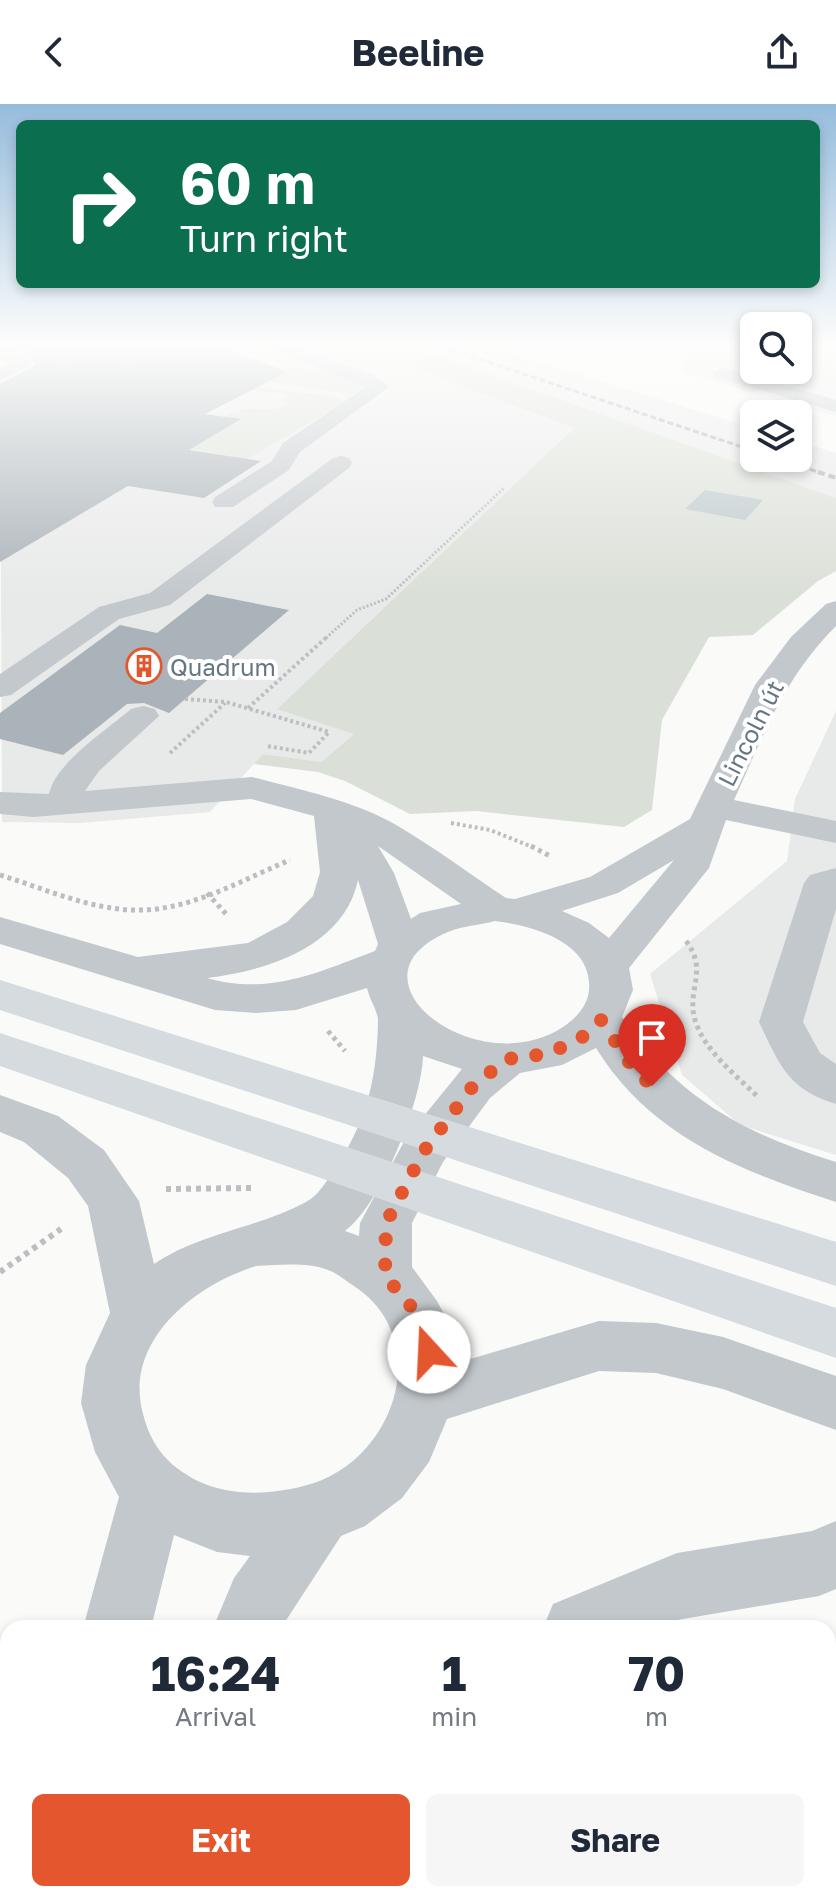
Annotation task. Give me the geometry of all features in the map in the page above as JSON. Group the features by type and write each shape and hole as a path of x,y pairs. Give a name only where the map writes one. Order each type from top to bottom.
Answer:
{"main road":[{"path":"0,995 836,1264"},
{"path":"0,1049 836,1333"}],"street":[{"path":"224,502 281,465 291,448 319,429"},
{"path":"0,688 109,613 160,599 341,463"},
{"name":"Lincoln út","path":"608,966 690,868 709,816 771,685 802,643 836,610"},
{"path":"65,803 69,783 143,716"},
{"path":"0,803 33,806 252,788 332,811 383,833 507,910 558,922 588,941 608,966 611,993 601,1020 579,1040 546,1054 507,1059 475,1057 445,1049 420,1037 400,1021 387,1001 383,980 393,952 375,873 332,811"},
{"path":"131,968 200,965 262,955 300,936 331,903 339,874 332,811"},
{"path":"0,930 215,995 256,998 296,995 344,981 393,952 424,925 457,913 507,910 604,885 709,816 836,832"},
{"path":"836,880 824,883 816,902 781,1022 802,1064 836,1087"},
{"path":"601,1020 633,1068 688,1120 763,1159 836,1182"},
{"path":"256,1244 303,1243 347,1254 385,1276 414,1310 429,1352 428,1398 407,1446 370,1487 317,1516 257,1527 200,1518 153,1490 122,1451 110,1405 116,1356 138,1313 171,1280 211,1257 256,1244 332,1213 381,1134 396,1088 400,1021"},
{"path":"385,1276 386,1223 424,1151 473,1086 507,1059"},
{"path":"0,1113 41,1129 86,1164 113,1201 138,1313"},
{"path":"428,1398 599,1346 656,1348 723,1363 836,1403"},
{"path":"119,1620 153,1490"},
{"path":"250,1620 258,1602 317,1516"},
{"path":"597,1620 677,1587 819,1563 836,1554"}],"path":[{"path":"248,708 357,610 386,599 504,488"},
{"path":"185,699 226,702 329,732 309,753 263,746"},
{"path":"167,755 226,702"},
{"path":"0,875 104,905 143,910 175,905 207,893"}],"shaded area":[{"path":"0,429 573,429 278,708 355,733 321,762 263,754 210,812 81,823 2,822"},
{"path":"225,429 299,429 247,459 190,449"},
{"path":"573,429 643,429 740,464 740,472 763,472 836,498 836,571 818,581 753,635 709,637 662,720 652,810 624,827 476,811 410,814 345,781 318,772 254,764 263,754 321,762 354,734 277,709"},
{"path":"643,429 740,429 740,464"},
{"path":"812,445 836,453 836,498 763,472 812,472"},
{"path":"705,490 763,500 745,520 685,509"},
{"path":"836,711 836,1155 740,1125 682,1075 650,974 787,861 795,799"}],"building":[{"path":"0,429 224,429 189,450 261,461 204,498 128,486 0,562"},
{"name":"Quadrum","path":"207,594 289,610 169,713 144,703 127,704 63,755 0,739 0,713 120,625 157,633"}],"railway":[{"path":"688,429 740,446"},
{"path":"812,470 836,478"}],"place":[{"name":"Quadrum","path":"144,666"}],"route":[{"path":"429,1352 414,1310 385,1276 386,1223 424,1151 473,1086 507,1059 546,1054 579,1040 601,1020 633,1068 652,1086"}]}
